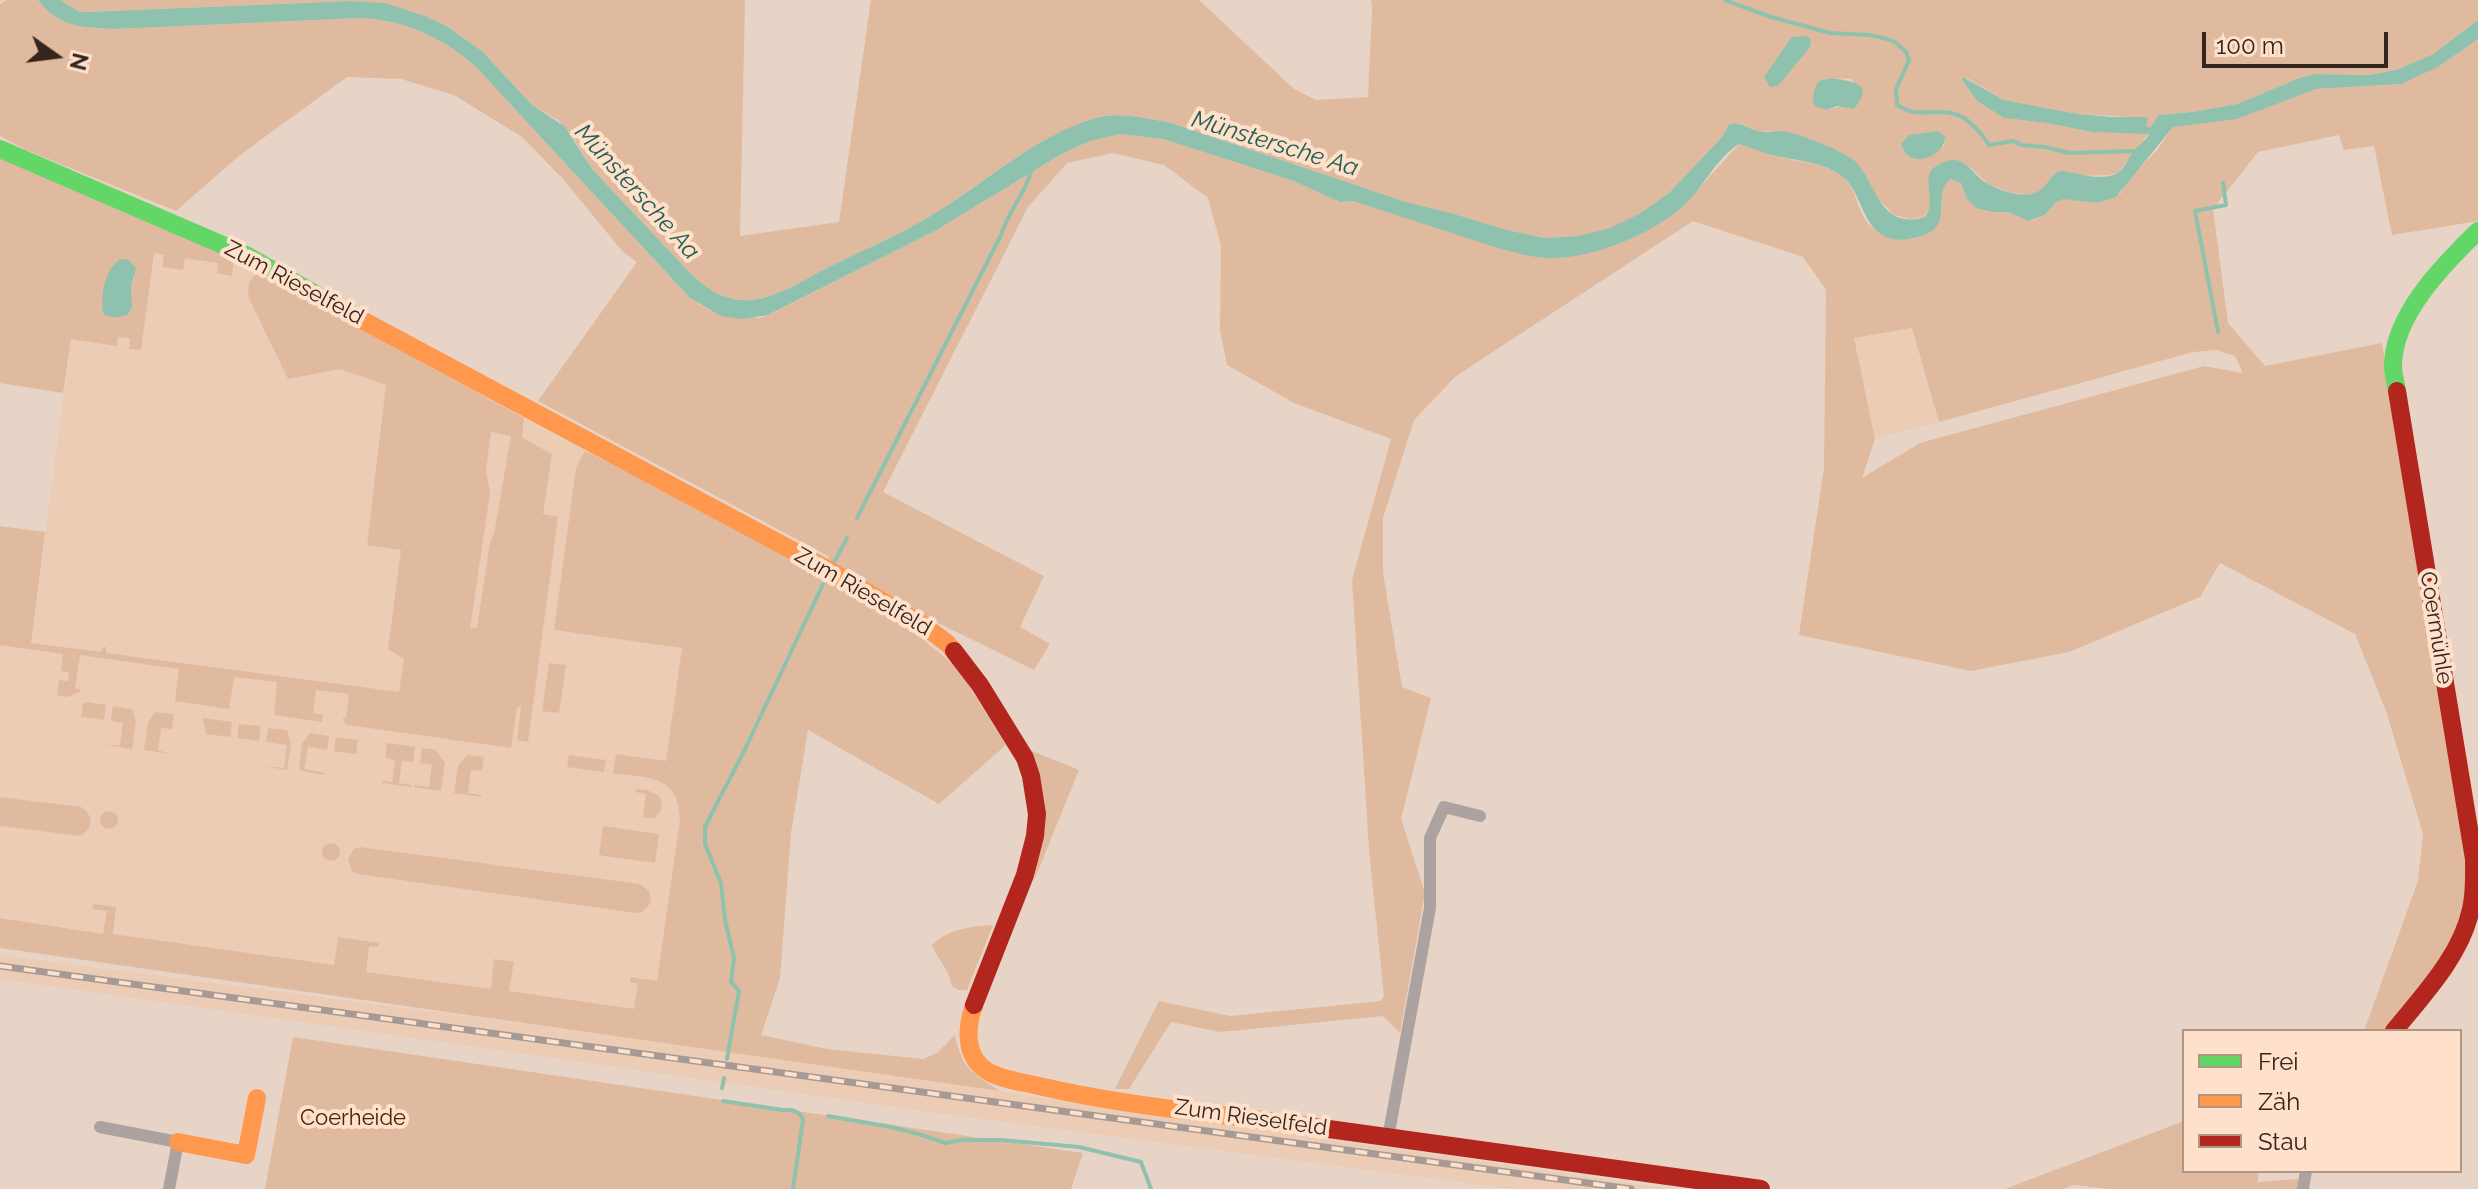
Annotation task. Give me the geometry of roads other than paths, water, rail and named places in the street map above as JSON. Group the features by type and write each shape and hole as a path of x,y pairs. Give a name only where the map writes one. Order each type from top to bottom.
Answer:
{"street":[{"name":"Zum Rieselfeld","path":"0,149 246,255 418,351 829,570 919,622 948,644 980,685 1025,758 1037,814 1025,875 969,1019 969,1050 984,1069 1009,1080 1070,1093 1761,1189"},
{"name":"Coermühle","path":"2396,1029 2431,984 2463,932 2473,903 2475,882 2474,859 2397,397 2393,355 2399,331 2410,312 2478,231"},
{"path":"1388,1138 1430,908 1430,838 1444,807 1480,816"},
{"path":"100,1127 246,1155 257,1098"},
{"path":"169,1189 178,1142"}],"waterway":[{"path":"1725,0 1771,17 1830,33 1869,35 1895,42 1906,52 1909,60 1896,89 1897,105 1913,112 1947,112 1960,116 1974,126 1989,145 2014,141 2021,145 2069,153 2136,151"},
{"path":"857,518 1026,185 1032,167"},
{"path":"2218,332 2195,211 2226,205 2223,183"},
{"path":"834,562 847,538"},
{"path":"727,1059 739,991 731,982 734,958 721,883 705,844 705,827 823,584"},
{"path":"722,1088 724,1078"},
{"path":"723,1101 792,1110 800,1114 803,1120 793,1189"},
{"path":"828,1116 891,1127 945,1143 1001,1140 1079,1147 1141,1162 1151,1189"}],"railway":[{"path":"0,966 1631,1189"}],"water label":[{"name":"Münstersche Aa","path":"1275,144"},
{"name":"Münstersche Aa","path":"637,192"}],"park label":[{"name":"Coerheide","path":"353,1118"}]}
